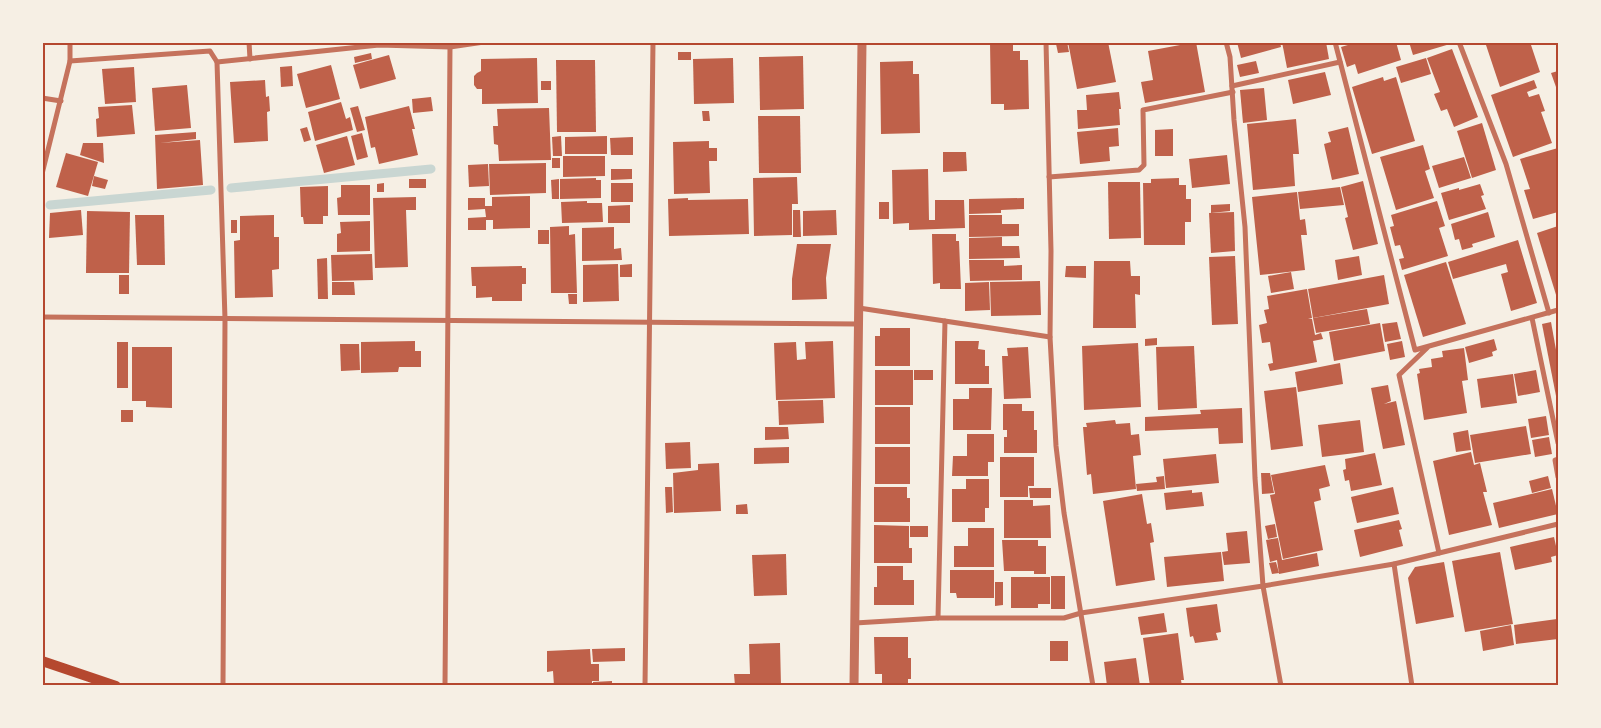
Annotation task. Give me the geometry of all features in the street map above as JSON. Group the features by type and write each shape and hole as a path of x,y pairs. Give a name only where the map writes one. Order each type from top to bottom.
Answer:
{"main road":[{"path":"42,661 116,686"}],"street":[{"path":"42,174 70,62 70,42"},
{"path":"249,42 250,59"},
{"path":"217,62 379,45 450,48 484,42"},
{"path":"645,686 653,42"},
{"path":"854,686 862,42"},
{"path":"1046,42 1051,252 1050,337 1056,446 1064,513 1092,686"},
{"path":"1226,42 1230,57 1245,227 1255,478 1263,586 1281,686"},
{"path":"1335,42 1415,350 1558,310"},
{"path":"1459,42 1506,164 1549,313"},
{"path":"445,686 450,48"},
{"path":"70,62 210,51 217,62 225,319 223,686"},
{"path":"1049,177 1139,170 1144,165 1143,110 1340,62"},
{"path":"42,98 61,101"},
{"path":"859,308 1050,337"},
{"path":"42,317 858,324"},
{"path":"1532,318 1558,443"},
{"path":"938,618 945,321"},
{"path":"1428,347 1398,374 1439,553"},
{"path":"1558,459 1555,460 1558,477"},
{"path":"855,623 938,618 1064,618 1081,612 1263,586 1394,564 1558,524"},
{"path":"1394,564 1412,686"}],"building":[{"path":"990,42 1010,42 1010,45 1013,45 1013,51 1020,51 1020,60 1028,60 1029,109 1004,110 1004,104 991,104"},
{"path":"1067,42 1069,52 1058,53 1056,44"},
{"path":"1068,42 1108,42 1116,82 1077,89"},
{"path":"1196,42 1205,92 1145,103 1141,82 1153,80 1148,51"},
{"path":"1237,42 1280,42 1281,47 1241,58"},
{"path":"1282,42 1326,42 1329,59 1287,68"},
{"path":"1358,42 1396,42 1401,60 1358,74 1355,64 1347,67 1341,47"},
{"path":"1409,42 1449,42 1450,44 1413,55"},
{"path":"1485,42 1530,42 1540,72 1500,87"},
{"path":"1452,49 1478,117 1454,127 1447,109 1441,111 1434,94 1440,92 1427,58"},
{"path":"678,52 691,52 691,60 678,60"},
{"path":"371,53 372,59 355,63 354,57"},
{"path":"389,55 396,79 360,89 353,65"},
{"path":"803,56 804,109 760,110 759,57"},
{"path":"537,58 538,103 482,104 482,89 477,89 474,85 474,76 481,71 481,59"},
{"path":"733,58 734,103 694,104 693,59"},
{"path":"1426,58 1431,74 1401,83 1396,67"},
{"path":"556,60 595,60 596,132 557,132"},
{"path":"913,61 913,74 919,74 920,133 881,134 880,62"},
{"path":"1256,61 1259,73 1240,77 1237,65"},
{"path":"331,65 340,99 306,108 297,74"},
{"path":"292,66 293,86 281,87 280,67"},
{"path":"134,67 136,102 105,104 102,69"},
{"path":"1558,71 1558,86 1556,87 1551,73"},
{"path":"1325,72 1331,95 1293,104 1288,80"},
{"path":"1383,77 1384,81 1396,77 1415,141 1372,154 1352,87"},
{"path":"265,80 266,97 269,96 270,111 267,112 268,141 234,143 230,82"},
{"path":"1534,80 1537,88 1527,92 1529,97 1539,94 1545,111 1541,112 1552,143 1513,157 1491,95"},
{"path":"541,81 551,81 551,90 541,90"},
{"path":"187,85 191,128 155,131 152,88"},
{"path":"1264,88 1267,120 1243,123 1240,90"},
{"path":"1119,92 1120,125 1078,129 1077,110 1087,110 1086,95"},
{"path":"431,97 433,111 413,113 412,99"},
{"path":"341,102 346,119 350,117 353,130 315,141 308,112"},
{"path":"132,105 135,134 97,137 96,119 99,118 98,107"},
{"path":"358,106 365,130 357,132 350,108"},
{"path":"409,106 415,129 412,129 418,155 379,164 375,147 371,148 365,117"},
{"path":"549,108 551,160 499,161 498,145 494,144 493,126 498,126 497,109"},
{"path":"702,111 709,111 710,121 703,121"},
{"path":"758,116 800,116 801,173 759,173"},
{"path":"1296,119 1299,154 1293,154 1295,186 1253,190 1247,124"},
{"path":"1482,123 1496,170 1472,178 1457,131"},
{"path":"307,127 311,140 304,142 300,129"},
{"path":"1348,127 1359,174 1332,180 1324,144 1331,142 1328,132"},
{"path":"1118,128 1119,146 1109,147 1110,161 1080,164 1077,132"},
{"path":"1173,129 1173,156 1155,156 1155,130"},
{"path":"196,132 196,139 160,143 200,140 203,185 157,189 155,135"},
{"path":"362,133 368,157 357,160 351,136"},
{"path":"347,136 355,165 324,173 316,145"},
{"path":"561,136 562,156 553,156 552,137"},
{"path":"607,136 607,154 565,154 565,137"},
{"path":"633,137 633,155 611,155 610,138"},
{"path":"709,141 709,148 717,148 717,161 709,161 710,193 674,194 673,142"},
{"path":"83,143 103,143 104,163 80,155"},
{"path":"1423,145 1430,169 1425,171 1434,198 1396,210 1380,157"},
{"path":"1558,148 1558,212 1533,219 1524,190 1530,189 1520,159"},
{"path":"943,152 966,152 967,171 943,172"},
{"path":"66,153 98,162 88,196 56,187"},
{"path":"1227,155 1230,184 1192,188 1189,159"},
{"path":"563,156 605,156 605,176 563,177"},
{"path":"1464,157 1471,178 1439,188 1432,166"},
{"path":"552,158 560,158 560,168 552,168"},
{"path":"546,163 546,193 490,195 489,164"},
{"path":"488,164 489,186 469,187 468,165"},
{"path":"611,169 632,169 632,179 611,180"},
{"path":"928,169 929,220 935,220 935,200 964,200 965,228 909,230 909,223 893,224 892,170"},
{"path":"94,176 108,180 105,189 92,186"},
{"path":"797,177 798,204 792,204 792,235 754,236 753,178"},
{"path":"596,178 596,180 601,180 601,198 560,199 560,179"},
{"path":"1179,178 1179,185 1186,185 1186,199 1191,199 1191,222 1185,222 1185,245 1144,245 1143,183 1151,183 1151,179"},
{"path":"409,179 426,179 426,188 409,188"},
{"path":"559,179 559,199 552,199 551,180"},
{"path":"1363,181 1378,244 1353,250 1345,218 1348,217 1341,187"},
{"path":"1108,182 1140,182 1141,238 1109,239"},
{"path":"384,183 384,192 377,192 377,184"},
{"path":"611,183 633,183 633,202 611,202"},
{"path":"1480,184 1484,195 1481,196 1486,209 1449,220 1441,193"},
{"path":"341,185 370,185 370,215 338,215 337,198 341,197"},
{"path":"328,186 328,216 323,216 323,224 304,224 303,217 301,217 300,187"},
{"path":"1340,187 1344,205 1300,209 1298,192"},
{"path":"1297,192 1300,220 1305,219 1307,235 1301,235 1305,270 1260,275 1252,197"},
{"path":"530,196 530,228 493,229 493,220 486,220 486,230 468,230 468,218 486,217 485,209 468,210 468,198 485,198 485,206 492,206 492,197"},
{"path":"416,197 416,210 406,210 408,267 375,268 373,198"},
{"path":"688,198 688,200 748,199 749,234 669,236 668,199"},
{"path":"1024,198 1024,209 1001,210 1001,213 969,214 969,199"},
{"path":"587,201 587,203 602,203 603,222 562,223 561,202"},
{"path":"1437,201 1445,226 1439,228 1448,256 1402,270 1399,259 1404,258 1400,245 1395,246 1390,227 1394,226 1391,215"},
{"path":"879,202 889,202 889,219 879,219"},
{"path":"1230,204 1230,211 1211,213 1211,205"},
{"path":"630,205 630,223 608,223 608,206"},
{"path":"81,210 83,235 49,238 50,213"},
{"path":"793,210 800,210 801,237 793,237"},
{"path":"836,210 837,235 803,236 803,211"},
{"path":"87,211 130,212 129,273 86,273"},
{"path":"1234,212 1235,251 1211,253 1209,213"},
{"path":"1488,212 1495,237 1472,244 1473,247 1462,250 1459,239 1455,240 1451,224"},
{"path":"135,215 164,215 165,265 137,265"},
{"path":"274,215 274,237 279,237 279,269 272,270 273,297 235,298 234,241 240,240 240,216"},
{"path":"969,215 1002,215 1002,224 1019,224 1019,236 969,237"},
{"path":"231,220 237,220 237,233 231,233"},
{"path":"370,221 370,251 337,252 337,234 341,233 340,222"},
{"path":"569,226 569,235 575,234 577,293 551,293 550,227"},
{"path":"1558,226 1558,298 1557,298 1537,233"},
{"path":"614,227 614,249 621,248 622,260 582,261 582,228"},
{"path":"538,230 549,230 549,244 538,244"},
{"path":"932,234 956,234 956,241 959,241 961,289 940,289 940,283 933,284"},
{"path":"1002,237 1002,246 1019,246 1020,258 969,259 969,238"},
{"path":"1518,240 1537,303 1511,311 1501,274 1508,272 1506,264 1453,279 1448,262"},
{"path":"797,244 831,244 826,278 827,299 792,300 792,279"},
{"path":"372,254 373,280 332,281 331,255"},
{"path":"1235,256 1238,324 1212,325 1209,257"},
{"path":"1359,256 1362,275 1338,280 1335,260"},
{"path":"327,258 328,299 318,299 317,259"},
{"path":"969,260 1004,260 1004,266 1022,265 1022,280 970,281"},
{"path":"1094,261 1130,261 1131,276 1140,276 1140,295 1135,294 1136,328 1093,328"},
{"path":"1446,262 1466,324 1423,337 1404,275"},
{"path":"618,264 619,301 583,302 583,265"},
{"path":"632,264 632,277 620,277 620,265"},
{"path":"522,266 522,268 526,268 526,284 522,284 522,301 492,301 492,297 476,298 476,286 472,286 471,267"},
{"path":"1066,266 1086,266 1086,278 1065,277"},
{"path":"1291,272 1294,289 1271,293 1268,276"},
{"path":"119,275 129,275 129,294 119,294"},
{"path":"1384,275 1389,304 1313,318 1308,289"},
{"path":"1040,281 1041,315 991,316 990,282"},
{"path":"332,282 354,282 355,295 332,295"},
{"path":"989,282 990,310 965,311 965,283"},
{"path":"1307,289 1312,318 1308,319 1312,319 1315,335 1321,333 1323,339 1313,341 1317,362 1270,371 1268,364 1273,363 1270,342 1262,343 1259,325 1267,323 1264,310 1269,309 1267,296"},
{"path":"568,294 577,294 577,304 569,304"},
{"path":"1367,309 1370,324 1316,333 1313,318"},
{"path":"1397,322 1401,339 1385,342 1382,324"},
{"path":"1551,322 1558,361 1558,395 1556,396 1542,324"},
{"path":"1380,323 1385,351 1334,361 1329,332"},
{"path":"880,328 910,328 910,366 875,366 875,336 880,336"},
{"path":"1157,338 1157,345 1145,346 1145,339"},
{"path":"1494,339 1497,350 1492,352 1493,356 1469,363 1465,347"},
{"path":"415,341 415,351 421,351 421,367 399,367 398,372 361,373 361,342"},
{"path":"833,341 835,398 776,400 774,343 796,342 797,360 806,359 805,342"},
{"path":"955,341 979,341 978,349 985,350 985,366 989,366 989,384 955,384"},
{"path":"1402,341 1405,357 1390,360 1387,344"},
{"path":"117,342 128,342 128,388 117,388"},
{"path":"1138,343 1141,407 1084,410 1082,346"},
{"path":"340,344 359,344 360,370 341,371"},
{"path":"1194,346 1197,408 1158,410 1156,347"},
{"path":"132,347 172,347 172,408 146,407 146,401 132,401"},
{"path":"1028,347 1031,398 1004,399 1002,356 1008,356 1007,348"},
{"path":"1464,348 1468,380 1462,381 1467,413 1424,420 1417,374 1420,373 1419,369 1432,367 1431,359 1443,357 1442,351"},
{"path":"1340,363 1343,384 1298,392 1295,372"},
{"path":"875,370 913,370 913,405 875,405"},
{"path":"914,370 933,370 933,380 914,380"},
{"path":"1536,370 1540,392 1518,396 1514,374"},
{"path":"1513,374 1517,403 1481,408 1477,379"},
{"path":"1388,385 1391,401 1384,404 1396,401 1405,445 1383,449 1371,388"},
{"path":"1296,387 1303,446 1271,450 1264,391"},
{"path":"969,388 992,388 991,430 953,430 953,399 969,399"},
{"path":"823,400 824,423 779,425 778,401"},
{"path":"1003,404 1022,404 1022,411 1034,411 1034,430 1037,430 1037,453 1004,453 1004,437 1007,437 1007,430 1003,430"},
{"path":"875,407 910,407 910,444 875,444"},
{"path":"1242,408 1243,443 1219,444 1218,428 1145,431 1145,417 1201,414 1200,410"},
{"path":"121,410 133,410 133,422 121,422"},
{"path":"1546,416 1549,435 1531,438 1528,419"},
{"path":"1115,420 1116,424 1130,423 1131,435 1139,434 1141,455 1133,456 1136,489 1093,494 1091,474 1087,475 1083,427 1087,427 1086,423"},
{"path":"1360,420 1364,452 1322,457 1318,425"},
{"path":"1526,426 1531,454 1475,463 1470,435"},
{"path":"765,427 788,427 789,439 765,440"},
{"path":"1468,430 1471,450 1456,452 1453,433"},
{"path":"967,434 994,434 994,462 988,462 988,476 952,476 953,456 967,456"},
{"path":"1549,437 1552,454 1535,457 1532,440"},
{"path":"690,442 691,468 666,469 665,443"},
{"path":"789,447 789,463 754,464 754,448"},
{"path":"875,447 910,447 910,484 875,484"},
{"path":"1471,452 1474,465 1480,463 1487,492 1483,492 1492,525 1449,535 1433,461"},
{"path":"1375,453 1382,485 1351,491 1349,480 1345,481 1343,470 1346,469 1345,459"},
{"path":"1216,454 1219,483 1166,488 1163,459"},
{"path":"1000,457 1034,457 1034,486 1028,486 1028,497 1000,497"},
{"path":"719,463 721,511 674,513 673,473 698,470 698,464"},
{"path":"1325,465 1330,486 1319,489 1321,500 1314,502 1323,550 1283,559 1270,495 1275,494 1271,475"},
{"path":"1261,473 1270,473 1274,493 1262,494"},
{"path":"1164,476 1165,489 1137,491 1136,484 1157,482 1156,477"},
{"path":"1548,476 1551,488 1532,493 1529,481"},
{"path":"966,479 989,479 989,508 985,508 985,522 952,522 952,489 966,489"},
{"path":"665,487 672,487 673,512 666,513"},
{"path":"874,487 907,487 907,498 910,498 910,522 874,522"},
{"path":"1393,487 1399,514 1357,523 1351,497"},
{"path":"1029,488 1051,488 1051,498 1030,498"},
{"path":"1552,489 1558,514 1499,528 1493,503"},
{"path":"1192,490 1192,493 1202,492 1204,506 1166,510 1164,493"},
{"path":"1142,494 1147,524 1151,523 1154,542 1150,543 1155,580 1116,586 1103,501"},
{"path":"1004,500 1033,500 1033,506 1050,505 1051,538 1004,538"},
{"path":"747,504 748,514 736,514 736,505"},
{"path":"1399,520 1402,529 1399,530 1403,546 1360,557 1354,530"},
{"path":"1275,524 1277,537 1268,539 1265,526"},
{"path":"874,525 909,526 909,548 912,548 912,563 874,563"},
{"path":"910,526 928,526 928,537 910,537"},
{"path":"968,528 994,528 994,567 954,567 954,546 968,546"},
{"path":"1247,531 1250,563 1224,565 1222,552 1228,551 1226,533"},
{"path":"1554,537 1558,555 1551,557 1552,562 1515,570 1510,547"},
{"path":"1278,538 1282,560 1317,553 1319,566 1279,574 1277,560 1270,562 1266,540"},
{"path":"1002,540 1038,540 1038,546 1046,546 1046,574 1034,574 1034,571 1004,571"},
{"path":"1221,552 1224,581 1167,587 1164,557"},
{"path":"1500,552 1513,624 1465,632 1452,561"},
{"path":"786,554 787,595 754,596 752,555"},
{"path":"1276,562 1279,573 1272,574 1269,563"},
{"path":"1444,562 1454,617 1416,624 1408,578 1415,567"},
{"path":"877,566 903,566 903,580 914,580 914,605 874,605 874,587 877,587"},
{"path":"950,570 994,570 994,598 957,598 956,593 950,593"},
{"path":"1051,576 1065,576 1065,609 1051,609"},
{"path":"1011,577 1050,577 1050,604 1038,604 1038,608 1011,608"},
{"path":"995,582 1003,582 1003,605 995,606"},
{"path":"1217,604 1221,632 1216,633 1218,640 1195,643 1193,636 1190,637 1186,608"},
{"path":"1164,613 1167,632 1141,635 1138,617"},
{"path":"1557,619 1558,639 1516,644 1514,625"},
{"path":"1511,625 1514,645 1483,651 1480,631"},
{"path":"1178,633 1184,680 1181,680 1182,686 1150,686 1143,638"},
{"path":"874,637 908,637 911,679 908,679 908,686 882,686 882,674 875,674"},
{"path":"1050,641 1068,641 1068,661 1050,661"},
{"path":"780,643 781,686 735,686 734,674 750,674 749,644"},
{"path":"625,648 625,661 593,662 592,649"},
{"path":"590,649 591,664 599,664 599,681 592,681 592,686 554,686 553,671 547,672 547,651"},
{"path":"1136,658 1140,686 1107,686 1104,662"},
{"path":"612,681 612,686 593,686 593,682"}],"waterway":[{"path":"231,188 431,169"},
{"path":"50,205 211,190"}]}
